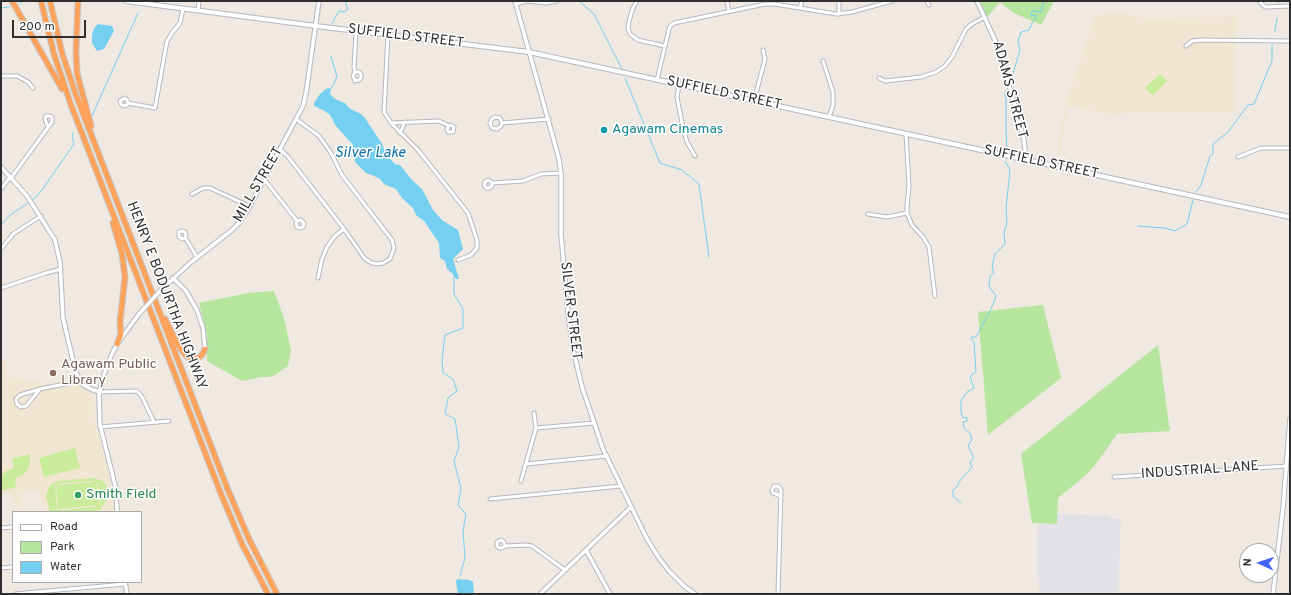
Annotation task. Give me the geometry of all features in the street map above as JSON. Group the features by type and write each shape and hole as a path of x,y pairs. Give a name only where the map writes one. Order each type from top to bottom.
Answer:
{"highway":[{"path":"13,1 61,86 83,135"},
{"name":"HENRY E BODURTHA HIGHWAY","path":"41,1 56,63 100,182 224,503 248,556 268,594"},
{"name":"HENRY E BODURTHA HIGHWAY","path":"50,1 64,61 144,273 231,498 253,548 277,594"},
{"path":"78,1 76,11 77,73 102,163"},
{"path":"76,11 82,1"},
{"path":"100,182 119,244 124,266 125,283 120,322 121,334 117,344"},
{"path":"144,273 169,328 184,354 190,358 197,358 202,355 205,349"}],"main road":[{"name":"SUFFIELD STREET","path":"126,1 153,3"},
{"name":"SUFFIELD STREET","path":"140,1 198,11 529,52 1290,217"}],"street":[{"path":"198,11 199,1"},
{"name":"MILL STREET","path":"117,511 116,489 100,427 100,392 106,367 117,344 139,314 173,278 197,256 232,230 250,206 303,106 319,1"},
{"path":"516,2 527,1 546,3 557,1"},
{"path":"637,1 629,21 628,28 630,34 638,40 665,46"},
{"path":"727,1 729,11"},
{"path":"800,8 802,1"},
{"path":"839,1 839,14"},
{"path":"657,80 670,26 674,23 767,2 839,14 892,1"},
{"path":"927,1 929,5"},
{"name":"ADAMS STREET","path":"977,1 997,41 1004,62 1024,140 1024,159"},
{"path":"1259,1 1265,7 1290,6"},
{"name":"SILVER STREET","path":"516,2 558,151 561,173 561,234 572,342 580,381 606,456 650,544 661,561 680,582 695,594"},
{"path":"128,103 155,108 166,44 180,23 183,9"},
{"path":"879,78 885,81 921,77 936,72 945,66 952,57 968,27 985,17"},
{"path":"355,72 356,31"},
{"path":"388,35 384,107 385,115 400,133 412,143 423,156 469,216 477,240 477,248 471,255 458,260"},
{"path":"1186,46 1190,42 1200,40 1290,41"},
{"path":"754,101 765,59 763,50"},
{"path":"824,61 833,92 833,105 829,117"},
{"path":"1,76 17,76 28,82 33,88"},
{"path":"679,84 677,97 683,128 687,141 695,156"},
{"path":"496,117 500,118 502,123 500,128 496,129 492,128 490,123 492,119 496,117"},
{"path":"280,149 289,158 363,256 369,262 380,264 388,261 392,256 394,245 391,237 342,174 331,153 319,136 296,119"},
{"path":"391,123 436,120 448,126"},
{"path":"502,123 549,120"},
{"path":"400,133 405,122"},
{"path":"1,189 11,178 48,127"},
{"path":"906,134 909,185 907,213 912,225 923,237 929,247 935,296"},
{"path":"1238,157 1261,148 1290,148"},
{"path":"1,167 24,192 41,216 56,243 60,256 63,318 75,369 80,381 88,388 100,392 137,390 154,422"},
{"path":"492,184 525,180 541,174 561,173"},
{"path":"264,179 297,221"},
{"path":"192,194 203,188 210,188 250,206"},
{"path":"868,214 887,217 907,213"},
{"path":"1,249 13,234 41,216"},
{"path":"318,278 322,259 327,247 332,238 344,229"},
{"path":"185,238 197,256"},
{"path":"1,288 61,269"},
{"path":"173,278 186,291 197,310 202,324 205,349"},
{"path":"40,389 26,406 20,407 17,404 16,399 19,395 40,389 80,381"},
{"path":"521,481 536,428 534,413"},
{"path":"1272,594 1287,466 1290,419"},
{"path":"100,427 169,421"},
{"path":"536,428 594,423"},
{"path":"526,464 606,456"},
{"name":"INDUSTRIAL LANE","path":"1114,477 1287,466"},
{"path":"490,499 621,486"},
{"path":"778,594 781,496"},
{"path":"540,594 631,507"},
{"path":"1,528 12,527"},
{"path":"504,546 532,546 565,570"},
{"path":"586,550 610,594"},
{"path":"1,568 12,567"},
{"path":"15,594 125,583 127,594"}],"shaded area":[{"path":"1116,11 1148,19 1237,16 1236,112 1122,113 1121,116 1068,107 1058,163 1056,163 1065,106 1095,16"},
{"path":"4,360 11,378 33,380 44,384 76,380 79,385 94,397 95,420 111,483 114,511 43,511 38,490 19,493 24,511 19,511 10,493 1,494 1,361"},
{"path":"1057,514 1109,516 1109,518 1121,519 1118,594 1040,594 1037,572 1038,523 1056,524"}],"green space":[{"path":"980,1 1054,1 1041,25 1014,13 1000,2 987,17"},
{"path":"1160,74 1167,81 1153,95 1145,88"},
{"path":"274,291 284,318 291,350 288,366 275,375 269,377 242,381 207,361 207,334 199,303 248,293"},
{"path":"1043,305 1061,378 988,435 978,312"},
{"path":"1158,345 1170,431 1117,434 1096,464 1086,475 1058,498 1057,524 1032,523 1021,454"},
{"path":"75,448 80,468 44,477 39,458"},
{"path":"30,454 29,467 23,475 16,478 15,476 16,485 14,488 1,490 1,476 6,471 14,468 12,461 14,458"},
{"path":"94,478 103,481 109,490 108,499 101,510 50,511 46,496 48,489 52,484 58,481","holes":["98,482 100,505 94,507 62,510 57,509 55,485 61,483"]},
{"name":"Smith Field","path":"97,482 99,505 58,509 56,485"}],"water":[{"path":"98,24 112,26 114,31 104,49 97,51 92,43 92,35 94,28"},
{"name":"Silver Lake","path":"329,88 331,89 330,94 335,99 345,103 349,108 361,114 365,118 382,144 387,156 395,164 400,165 412,180 422,189 433,210 442,220 458,230 463,249 453,259 459,279 456,279 447,269 445,261 440,258 439,243 424,221 416,215 413,208 402,198 396,189 384,184 380,179 366,173 355,162 353,145 336,126 330,115 314,106 314,103 320,94"},
{"path":"457,579 469,580 473,582 474,594 458,594"}],"waterway":[{"path":"20,4 23,1"},
{"path":"332,23 339,11 345,12 348,9 345,1"},
{"path":"579,1 594,14 622,69"},
{"path":"1013,86 1012,77 1020,50 1018,41 1021,32 1029,30 1032,23 1036,19 1035,15 1031,16 1032,11 1041,12 1044,1"},
{"path":"1,8 9,7"},
{"path":"92,116 138,13"},
{"path":"1275,31 1277,18"},
{"path":"1196,192 1201,185 1210,156 1213,154 1213,144 1228,132 1248,105 1254,104 1272,61 1272,44"},
{"path":"331,56 337,77 331,89"},
{"path":"625,78 660,163 682,170 699,184 709,257"},
{"path":"1007,152 1005,95 1006,91 1008,90"},
{"path":"33,200 42,190 74,144 72,136 73,133"},
{"path":"973,457 968,445 972,440 970,433 964,428 963,422 967,421 967,417 963,418 961,412 961,401 967,392 974,388 970,376 976,372 974,343 971,337 976,337 991,309 996,296 989,286 990,276 994,273 992,267 995,254 1005,244 1004,232 1007,224 1006,208 1010,170 1005,161"},
{"path":"1138,226 1164,228 1175,231 1187,224 1193,200"},
{"path":"1,225 10,215 28,203"},
{"path":"454,274 454,294 463,309 463,328 445,335 442,360 443,373 453,379 457,391 448,398 445,414 455,419 459,447 454,461 461,489 458,505 466,514 463,531 465,558 460,576"},
{"path":"961,503 953,496 953,490 972,467 970,463 973,459"}],"place":[{"name":"Agawam Cinemas","path":"604,130"},
{"name":"Agawam Public Library","path":"53,373"},
{"name":"Smith Field","path":"78,495"}]}
